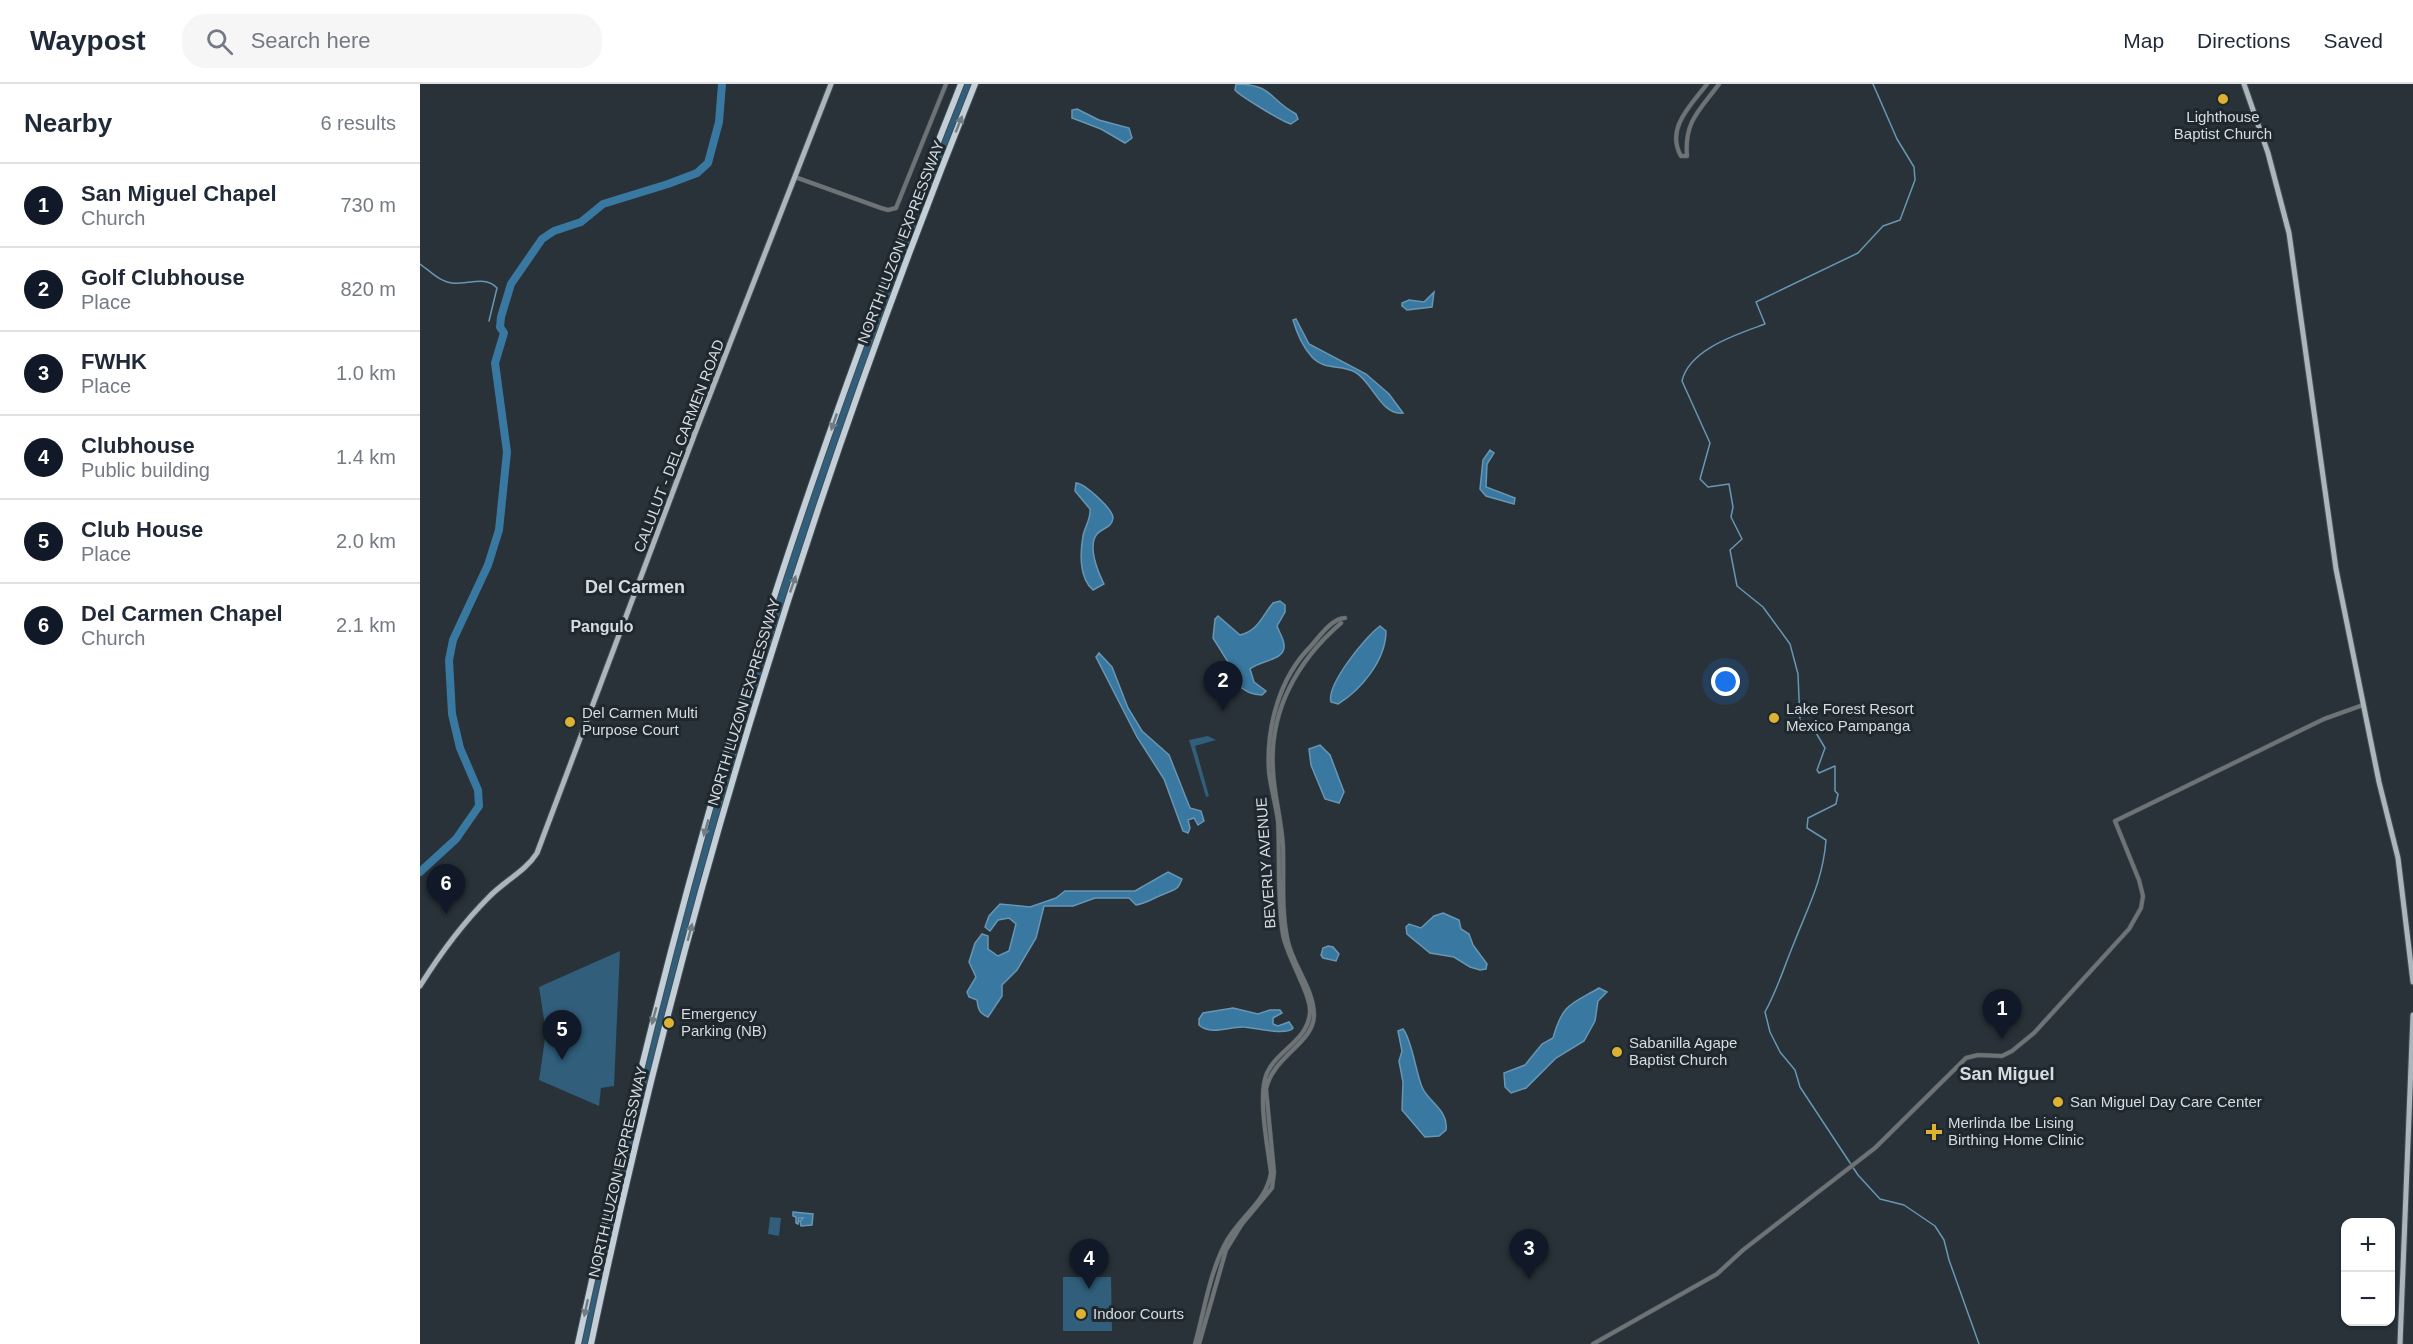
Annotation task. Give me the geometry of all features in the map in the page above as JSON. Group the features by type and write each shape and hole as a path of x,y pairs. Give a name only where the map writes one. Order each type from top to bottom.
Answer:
{"highway":[{"name":"NORTH LUZON EXPRESSWAY","path":"578,1344 635,1090 742,698 833,424 889,268 961,84"},
{"name":"NORTH LUZON EXPRESSWAY","path":"591,1344 659,1048 754,703 845,428 934,185 975,84"}],"main road":[{"name":"CALULUT - DEL CARMEN ROAD","path":"420,986 473,914 497,889 531,863 537,853 831,84"},
{"path":"2244,84 2286,214 2331,539 2363,705 2398,858 2407,917 2413,982"},
{"path":"2400,1344 2413,1015"}],"street":[{"path":"794,176 888,210 896,208 946,84"},
{"path":"1707,84 1681,118 1677,132 1677,147 1681,156 1687,156 1687,134 1693,116 1719,84"},
{"name":"BEVERLY AVENUE","path":"1197,1344 1222,1248 1238,1222 1268,1188 1270,1173 1264,1080 1276,1060 1302,1036 1308,1024 1310,1012 1308,999 1292,964 1283,935 1278,821 1269,771 1270,737 1274,716 1282,691 1306,651 1334,623 1345,618"},
{"name":"BEVERLY AVENUE","path":"1197,1344 1226,1250 1242,1224 1272,1188 1274,1172 1266,1089 1268,1080 1278,1062 1305,1039 1314,1020 1311,997 1292,955 1286,931 1282,838 1273,771 1273,745 1285,694 1292,680 1310,653 1341,623"},
{"path":"1593,1344 1717,1274 1743,1250 1883,1141 1926,1095 1966,1058 1978,1055 2002,1056 2034,1033 2129,929 2141,908 2143,896 2139,880 2115,821 2325,719 2363,705"}],"shaded area":[{"path":"963,84 972,84 930,189 924,192 923,187"},
{"path":"1236,84 1264,90 1296,114 1298,119 1291,124 1271,114 1235,90"},
{"path":"1077,109 1099,120 1129,128 1132,138 1125,143 1101,129 1072,118 1072,110"},
{"path":"915,215 917,222 816,506 735,760 667,1009 588,1344 580,1344 647,1058 723,775 810,495 858,356 910,219"},
{"path":"1434,292 1432,307 1407,310 1402,306 1402,303 1409,300 1424,302"},
{"path":"1296,319 1309,344 1366,374 1389,394 1403,413 1395,412 1383,404 1361,376 1355,372 1327,366 1312,357 1298,335 1293,320"},
{"path":"1490,450 1494,453 1487,464 1486,487 1515,498 1514,504 1486,496 1480,489 1483,460"},
{"path":"1076,483 1098,497 1113,518 1111,524 1099,532 1094,539 1094,559 1104,584 1093,590 1085,579 1081,557 1083,536 1090,509 1075,491"},
{"path":"1280,601 1285,605 1285,612 1277,626 1283,640 1283,650 1276,657 1250,669 1254,682 1266,691 1262,695 1248,692 1232,683 1220,686 1214,678 1227,673 1230,665 1213,638 1215,619 1218,616 1240,635 1255,627 1273,603"},
{"path":"1380,626 1386,631 1385,642 1371,673 1347,698 1338,704 1331,702 1335,684 1348,661"},
{"path":"1099,653 1112,667 1128,708 1142,731 1169,755 1190,808 1201,811 1204,821 1198,825 1194,818 1188,820 1190,828 1188,833 1183,831 1164,779 1137,737 1096,657"},
{"path":"1208,736 1216,740 1195,746 1209,796 1206,797 1189,740"},
{"path":"1320,745 1330,755 1344,792 1339,803 1325,799 1311,765 1309,749"},
{"path":"1168,872 1182,879 1177,888 1140,904 1136,905 1129,898 1095,898 1073,906 1044,906 1036,938 1017,970 1002,985 1002,996 988,1017 980,1010 977,1000 969,997 967,992 976,977 969,962 975,943 982,934 988,936 988,949 998,956 1009,951 1016,924 1009,918 998,920 990,931 985,927 989,916 1000,904 1030,907 1056,898 1065,891 1135,891"},
{"path":"1443,913 1459,920 1461,929 1469,934 1473,945 1487,964 1486,969 1470,967 1454,957 1430,953 1407,934 1406,927 1409,924 1421,928 1434,916"},
{"path":"1333,947 1339,954 1336,961 1323,958 1321,955 1323,948"},
{"path":"620,951 614,1086 601,1088 599,1106 539,1080 546,1032 539,987"},
{"path":"1599,988 1607,992 1598,1001 1595,1021 1584,1041 1556,1058 1526,1088 1511,1093 1505,1087 1504,1073 1525,1065 1542,1044 1553,1038 1564,1011 1574,1002"},
{"path":"1233,1008 1258,1014 1280,1010 1282,1013 1273,1018 1273,1024 1278,1026 1289,1022 1293,1028 1284,1031 1244,1027 1209,1030 1199,1025 1199,1019 1203,1013"},
{"path":"1403,1029 1409,1041 1422,1087 1444,1117 1446,1130 1439,1136 1425,1137 1402,1110 1403,1082 1399,1061 1402,1051 1398,1031"},
{"path":"793,1212 813,1214 812,1225 801,1226 800,1221 803,1218 799,1218 798,1224 796,1223"},
{"path":"770,1217 781,1218 779,1236 768,1234"},
{"path":"1063,1277 1111,1277 1112,1331 1063,1331"}],"waterway":[{"path":"420,872 456,839 479,806 478,790 460,748 452,714 449,660 453,640 488,565 499,530 507,452 495,363 504,333 500,327 501,317 511,284 542,239 554,231 581,222 603,204 697,173 708,163 719,122 722,84"},
{"path":"1873,84 1897,139 1914,167 1915,180 1900,220 1883,226 1858,253 1756,302 1765,324 1729,338 1704,352 1686,370 1682,381 1710,443 1700,479 1708,487 1729,484 1733,507 1731,517 1742,539 1730,550 1737,586 1763,607 1790,644 1798,674 1800,722 1812,726 1825,748 1817,770 1819,773 1835,766 1835,791 1838,794 1836,804 1808,818 1807,828 1826,840 1822,868 1765,1012 1770,1032 1780,1052 1795,1070 1800,1087 1858,1175 1880,1199 1904,1205 1935,1226 1944,1240 1979,1344"},
{"path":"420,264 448,282 482,281 493,284 497,288 489,321"}],"place":[{"name":"Lighthouse Baptist Church","path":"2223,99"},
{"name":"Golf Clubhouse","path":"1223,711"},
{"name":"Lake Forest Resort Mexico Pampanga","path":"1774,718"},
{"name":"Del Carmen Multi Purpose Court","path":"570,722"},
{"name":"Del Carmen Chapel","path":"446,914"},
{"name":"Emergency Parking (NB)","path":"669,1023"},
{"name":"San Miguel Chapel","path":"2002,1039"},
{"name":"Sabanilla Agape Baptist Church","path":"1617,1052"},
{"name":"Club House","path":"562,1060"},
{"name":"San Miguel Day Care Center","path":"2058,1102"},
{"name":"Merlinda Ibe Lising Birthing Home Clinic","path":"1934,1132"},
{"name":"FWHK","path":"1529,1279"},
{"name":"Clubhouse","path":"1089,1289"},
{"name":"Indoor Courts","path":"1081,1314"}],"district":[{"name":"Del Carmen","path":"635,587"},
{"name":"Pangulo","path":"602,626"},
{"name":"San Miguel","path":"2007,1074"}]}
